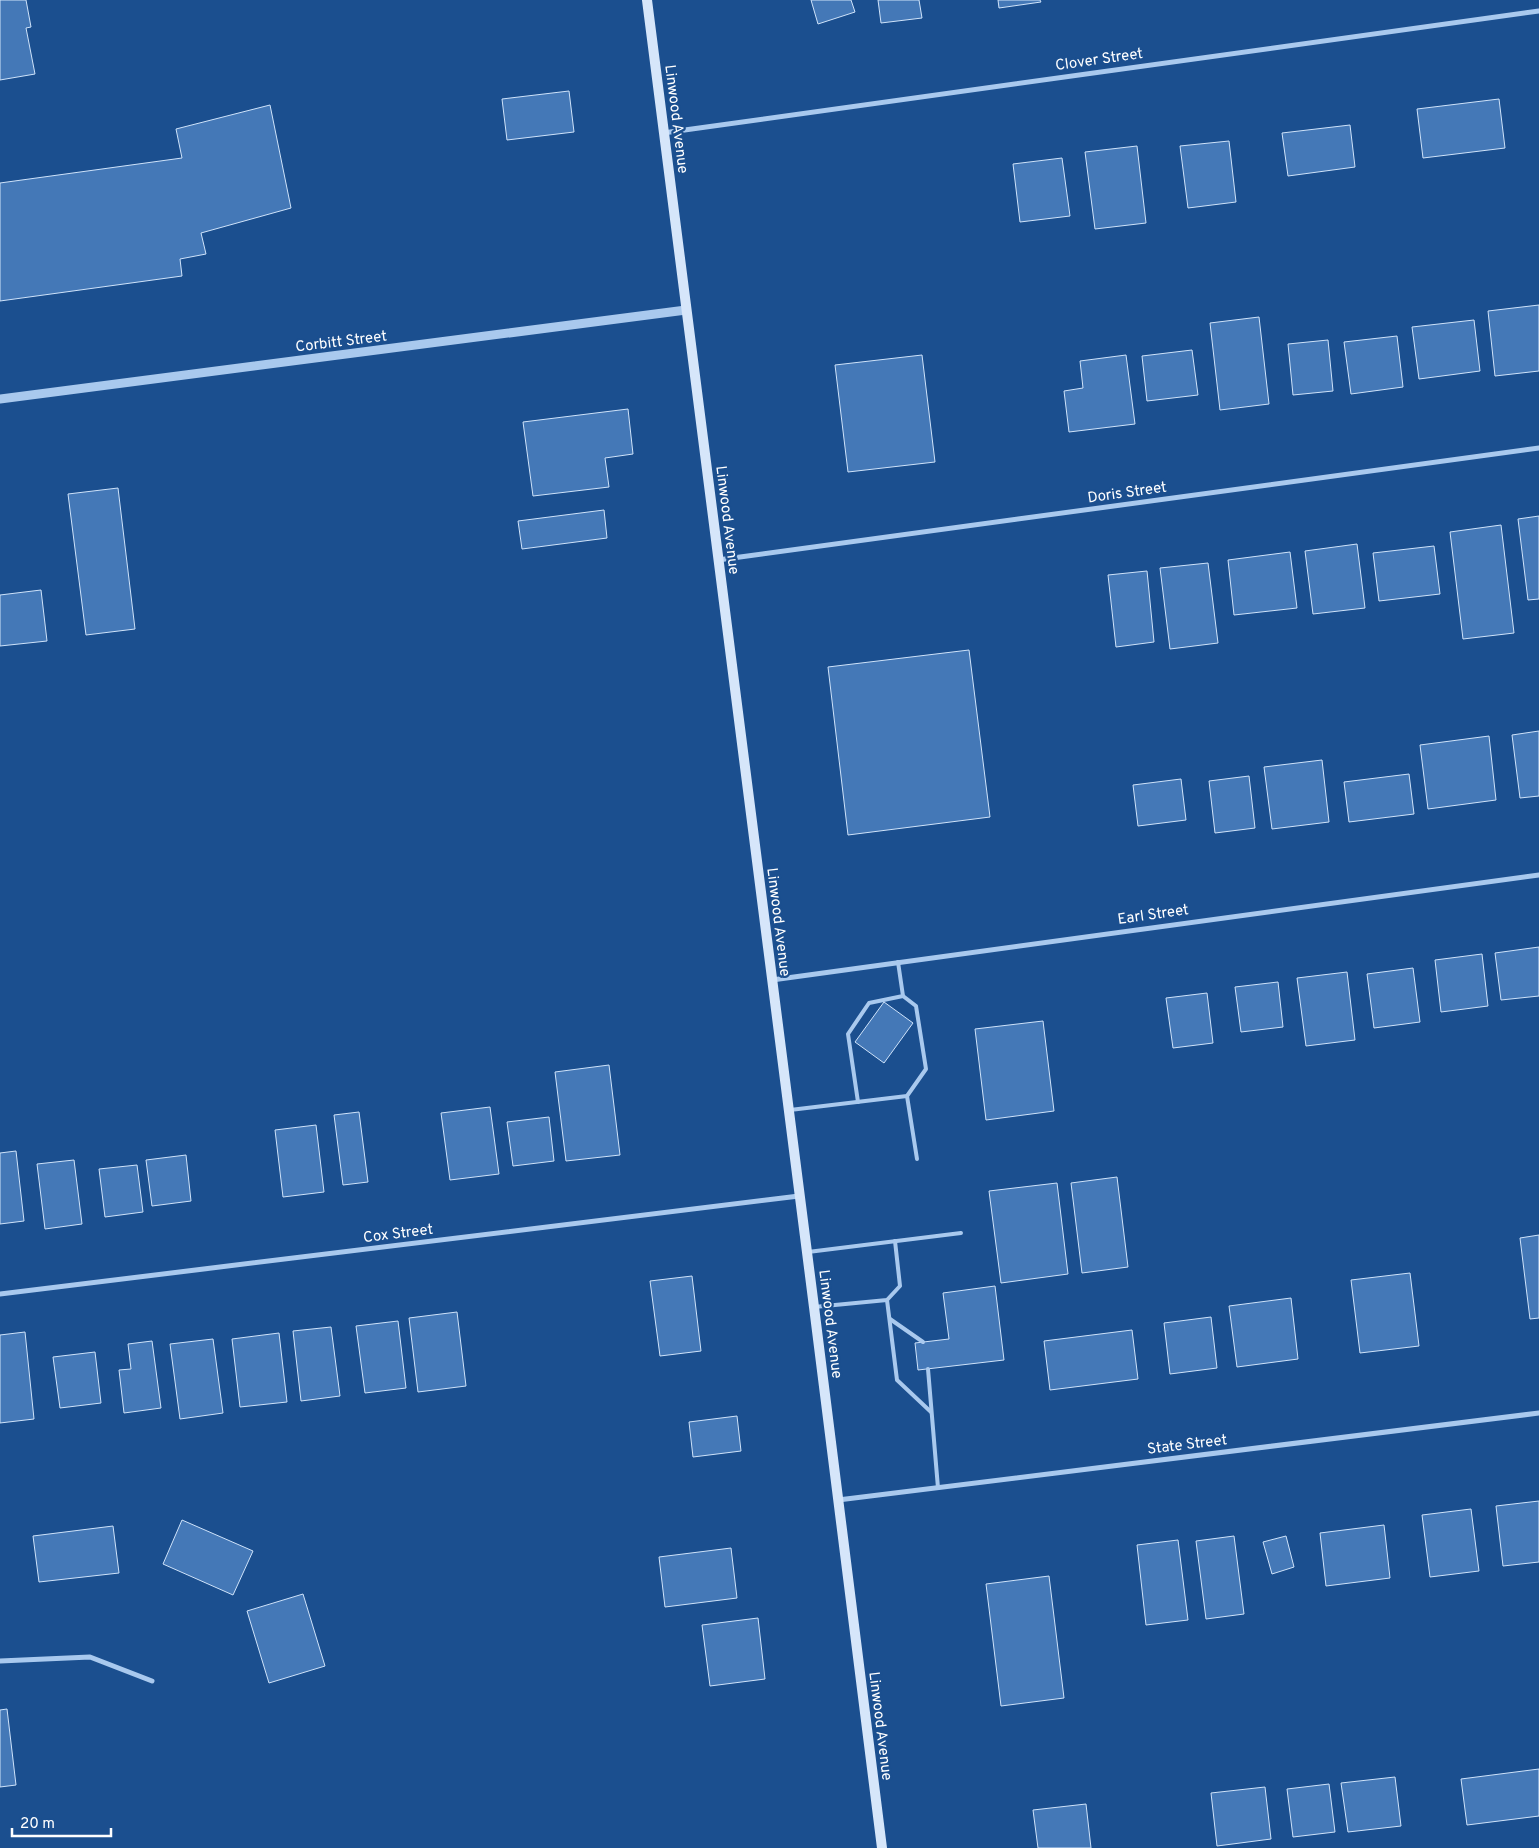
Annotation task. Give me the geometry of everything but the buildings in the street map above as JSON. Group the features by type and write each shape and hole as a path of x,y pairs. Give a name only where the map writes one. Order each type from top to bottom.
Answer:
{"main road":[{"name":"Linwood Avenue","path":"646,0 882,1848"}],"street":[{"name":"Clover Street","path":"663,133 1539,11"},
{"name":"Corbitt Street","path":"0,399 686,310"},
{"name":"Doris Street","path":"718,560 1539,448"},
{"name":"Earl Street","path":"771,980 1539,875"},
{"name":"Cox Street","path":"0,1294 799,1196"},
{"name":"State Street","path":"838,1500 1539,1413"},
{"path":"0,1661 90,1657 152,1681"}],"lane":[{"path":"898,962 903,996 916,1006 926,1069 908,1096 917,1159"},
{"path":"858,1102 848,1034 869,1003 903,996"},
{"path":"788,1110 908,1096"},
{"path":"806,1252 961,1233"},
{"path":"814,1307 887,1300 900,1286 895,1241"},
{"path":"887,1300 897,1380 931,1412"},
{"path":"889,1319 923,1342"},
{"path":"928,1369 938,1488"}]}
